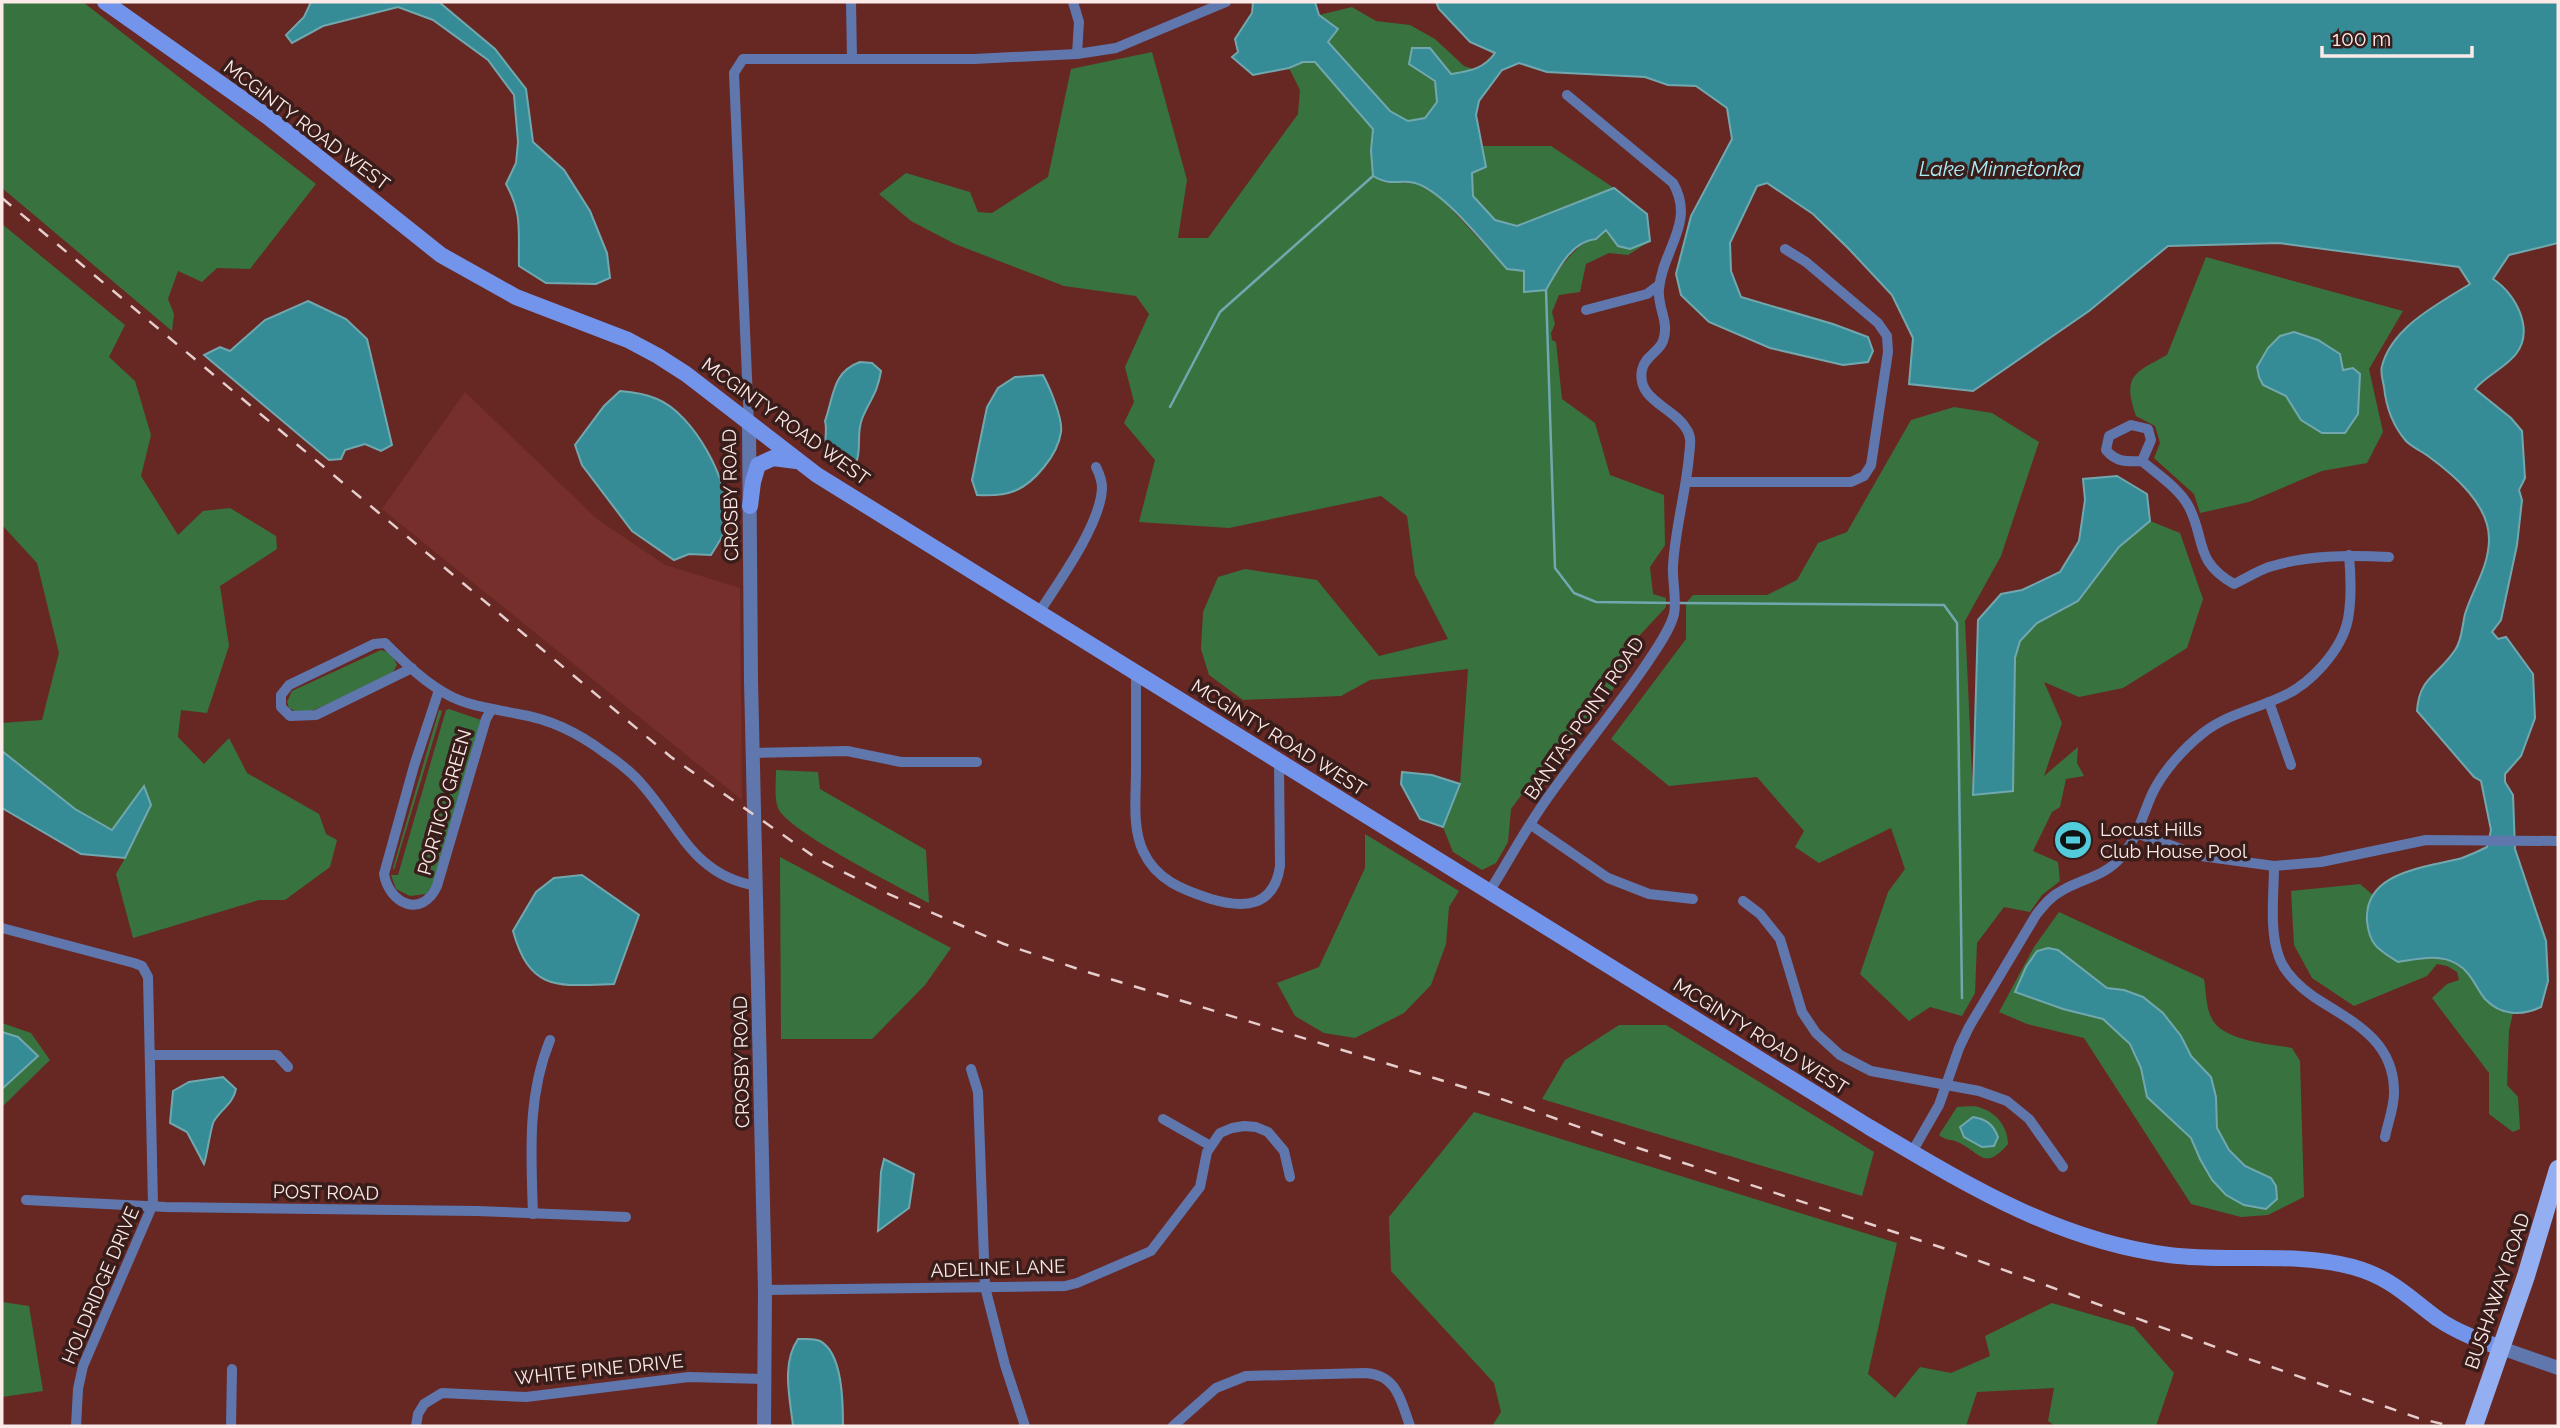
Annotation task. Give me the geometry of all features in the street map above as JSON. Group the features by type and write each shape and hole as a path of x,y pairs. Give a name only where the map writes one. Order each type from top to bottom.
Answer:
{"main road":[{"name":"MCGINTY ROAD WEST","path":"105,2 268,117 441,255 516,296 628,340 658,356 686,374 800,462 1038,614 1989,1197 2042,1222 2116,1246 2170,1255 2335,1263 2367,1271 2414,1298 2438,1319 2501,1348"},
{"path":"750,506 753,482 757,467 762,461 779,458 800,462"},
{"name":"BUSHAWAY ROAD","path":"2476,1418 2526,1276 2558,1169"}],"street":[{"path":"851,2 852,59"},
{"path":"1073,2 1079,22 1077,54"},
{"name":"CROSBY ROAD","path":"764,1426 765,1290 752,753 749,424 734,73 743,59 974,59 1077,54 1115,48 1226,2"},
{"name":"BANTAS POINT ROAD","path":"1489,892 1549,796 1657,648 1674,614 1673,565 1687,482 1691,438 1686,427 1648,395 1641,383 1642,368 1647,358 1662,343 1665,333 1665,317 1658,300 1659,285 1680,223 1680,194 1673,183 1567,94"},
{"path":"1687,482 1851,482 1864,476 1871,465 1885,376 1886,336 1878,323 1806,262 1785,249"},
{"path":"1586,310 1647,294 1659,285"},
{"path":"2142,461 2180,493 2190,508 2207,561 2219,576 2234,584 2267,567 2300,560 2349,555 2389,557"},
{"path":"1038,614 1081,545 1099,505 1102,485 1096,467"},
{"path":"1912,1152 1938,1105 1969,1027 2047,901 2063,890 2105,873 2123,856 2154,790 2175,760 2204,732 2237,714 2283,697 2312,677 2331,655 2348,622 2352,587 2349,555"},
{"path":"412,668 316,715 290,716 281,707 281,695 289,685 378,642 386,643 439,690 472,705 561,726 603,751 637,778 695,855 709,867 732,880 757,886"},
{"path":"1136,674 1138,836 1151,865 1162,877 1176,886 1242,906 1265,897 1273,889 1280,866 1279,762"},
{"name":"PORTICO GREEN","path":"439,690 414,766 384,874 391,893 403,902 419,904 426,901 437,886 486,719 491,710"},
{"path":"2269,702 2291,765"},
{"path":"752,753 847,751 918,763 976,762"},
{"path":"1531,825 1608,878 1649,894 1693,899"},
{"path":"2136,833 2201,856 2274,866 2321,863 2426,840 2558,841"},
{"path":"2274,866 2274,932 2278,957 2290,977 2380,1044 2391,1065 2395,1091 2385,1137"},
{"path":"1743,901 1760,914 1780,939 1802,1012 1816,1033 1840,1055 1871,1071 1979,1091 2007,1101 2029,1119 2063,1167"},
{"name":"HOLDRIDGE DRIVE","path":"2,928 134,963 146,971 150,989 153,1204 83,1366 78,1389 76,1426"},
{"path":"533,1214 533,1101 539,1070 550,1040"},
{"path":"152,1055 277,1055 288,1067"},
{"path":"971,1069 978,1092 985,1287 1005,1365 1025,1426"},
{"path":"1163,1119 1209,1145 1220,1133 1232,1128 1256,1127 1268,1132 1284,1151 1290,1177"},
{"name":"ADELINE LANE","path":"765,1290 1065,1286 1151,1251 1200,1187 1209,1145"},
{"name":"POST ROAD","path":"26,1200 153,1204 166,1207 626,1217"},
{"path":"2501,1348 2558,1368"},
{"path":"230,1426 232,1369"},
{"path":"1173,1426 1216,1388 1245,1376 1366,1373 1377,1374 1395,1387 1410,1426"},
{"name":"WHITE PINE DRIVE","path":"416,1426 418,1414 424,1404 442,1393 526,1397 688,1377 764,1379"}],"shaded area":[{"path":"465,392 597,519 665,565 740,588 742,800 382,509"}],"green space":[{"path":"2,2 83,2 316,184 250,269 217,268 202,282 178,271 168,299 174,314 172,331 2,188"},
{"path":"1352,7 1376,21 1410,25 1435,39 1464,66 1476,70 1451,74 1431,48 1437,102 1425,118 1408,121 1390,111 1328,42 1338,29 1319,15"},
{"path":"1152,52 1187,180 1178,238 1208,238 1298,114 1300,90 1289,68 1303,62 1315,62 1373,129 1371,151 1386,183 1415,183 1438,195 1507,269 1524,271 1546,290 1571,255 1606,229 1630,249 1650,241 1628,255 1609,253 1586,264 1580,292 1559,295 1552,312 1555,324 1551,333 1552,340 1556,342 1562,399 1595,423 1610,475 1664,495 1665,545 1650,567 1653,594 1666,598 1666,607 1640,635 1638,648 1603,706 1551,755 1511,809 1508,842 1496,863 1482,870 1453,852 1443,827 1460,784 1468,669 1370,680 1341,696 1243,700 1209,675 1201,649 1203,612 1218,577 1245,569 1317,580 1379,656 1448,639 1415,575 1407,516 1381,496 1229,528 1139,522 1155,460 1124,423 1134,402 1125,367 1149,314 1136,296 1064,286 955,244 911,221 879,194 906,173 970,192 978,212 992,213 1048,177 1071,69"},
{"path":"1482,146 1551,146 1614,188 1517,226 1495,220 1473,196 1472,173 1486,167"},
{"path":"2,224 125,325 109,357 135,381 151,435 141,476 178,535 203,511 230,508 276,536 277,549 220,586 229,646 207,713 181,710 178,737 204,764 229,738 247,773 319,814 326,834 337,840 330,867 285,900 259,900 133,938 116,874 125,858 143,787 112,830 75,809 2,751 2,723 42,720 59,653 37,563 2,525"},
{"path":"2206,257 2403,311 2369,369 2383,432 2367,463 2322,471 2249,502 2200,513 2194,494 2154,458 2160,443 2155,426 2136,416 2130,392 2131,384 2134,377 2146,366 2167,355"},
{"path":"1954,407 1992,413 2039,442 2001,556 1965,621 1973,795 2020,641 2037,623 2078,601 2119,547 2150,521 2180,533 2203,599 2187,648 2123,688 2079,697 2044,682 2062,723 2044,776 2078,747 2077,763 2084,776 2066,779 2060,807 2052,812 2033,851 2058,862 2060,881 2042,895 2030,912 2004,907 1977,943 1975,993 1962,1016 1930,1007 1909,1021 1860,974 1888,892 1905,869 1891,828 1819,863 1795,847 1804,831 1757,777 1669,786 1611,739 1686,639 1686,603 1693,595 1767,595 1797,580 1818,543 1847,532 1911,420"},
{"path":"381,650 391,653 397,665 390,677 302,715 289,708 287,702 292,691"},
{"path":"439,710 442,711 394,870 393,868"},
{"path":"446,710 481,720 435,882 426,894 410,896 396,889 391,875 398,875"},
{"path":"776,770 818,772 820,789 926,850 929,903 822,844 786,818 777,804"},
{"path":"1365,834 1459,891 1449,907 1446,944 1431,985 1404,1013 1355,1038 1324,1033 1295,1016 1277,983 1319,967 1365,868"},
{"path":"780,857 951,948 925,985 872,1039 781,1039"},
{"path":"2360,884 2373,895 2366,912 2432,956 2457,964 2471,977 2486,1000 2513,1013 2509,1030 2507,1085 2518,1097 2520,1129 2513,1132 2489,1114 2489,1073 2432,998 2447,984 2459,980 2457,972 2437,964 2427,976 2354,1006 2312,978 2294,945 2291,891"},
{"path":"2059,912 2204,979 2209,1013 2216,1025 2225,1031 2247,1040 2292,1048 2300,1061 2304,1197 2268,1215 2241,1217 2191,1204 2084,1038 2027,1024 1999,1012 2034,947"},
{"path":"2,1023 31,1033 50,1060 2,1107"},
{"path":"1619,1025 1666,1025 1874,1152 1862,1196 1542,1099 1565,1060"},
{"path":"1957,1107 1979,1107 1992,1113 2004,1127 2008,1144 2000,1153 1987,1158 1964,1145 1941,1137 1939,1135"},
{"path":"1474,1112 1897,1243 1868,1374 1895,1398 1920,1367 1951,1373 1990,1356 1985,1336 2052,1303 2134,1327 2174,1373 2156,1426 2055,1426 2048,1421 2054,1388 1977,1392 1966,1426 1492,1426 1501,1412 1494,1383 1391,1271 1389,1217"},
{"path":"2,1302 29,1306 43,1391 2,1397"}],"water":[{"path":"311,2 439,2 495,49 526,89 533,142 564,170 590,211 607,253 610,278 596,284 546,283 519,266 517,214 506,184 516,163 518,142 514,95 488,60 433,20 398,7 323,26 292,43 286,35 304,17"},
{"name":"Lake Minnetonka","path":"1253,2 1315,2 1319,15 1338,29 1328,42 1390,111 1408,121 1425,118 1437,102 1435,81 1409,64 1412,48 1430,48 1451,74 1481,66 1495,53 1470,42 1439,9 1436,2 2558,2 2558,243 2509,255 2493,279 2515,302 2520,312 2524,334 2516,354 2475,389 2511,418 2522,431 2525,478 2519,490 2522,500 2517,545 2501,620 2492,632 2498,639 2506,637 2533,674 2535,718 2521,756 2505,774 2505,782 2513,795 2515,849 2546,941 2548,981 2541,1007 2519,1013 2498,1009 2485,999 2466,971 2450,961 2428,958 2398,962 2376,946 2370,936 2367,921 2369,904 2376,891 2386,882 2400,874 2462,858 2487,847 2491,830 2481,781 2474,777 2417,711 2425,684 2449,659 2459,642 2465,614 2486,559 2489,539 2487,526 2477,502 2459,481 2401,435 2388,408 2381,371 2387,352 2406,328 2431,308 2470,284 2459,267 2279,243 2168,246 2089,311 1973,391 1909,384 1913,338 1892,295 1813,214 1767,183 1757,186 1730,243 1731,271 1741,297 1868,337 1873,351 1868,362 1843,365 1770,348 1709,322 1681,295 1676,274 1691,216 1732,139 1727,108 1696,86 1668,85 1645,77 1547,72 1519,63 1502,70 1479,101 1476,115 1486,167 1472,173 1473,196 1495,220 1517,226 1614,188 1647,214 1650,241 1630,249 1618,246 1606,230 1596,239 1579,245 1572,251 1546,290 1524,292 1524,271 1507,269 1464,220 1439,197 1415,183 1390,182 1373,176 1373,129 1315,62 1303,62 1289,68 1253,75 1232,57 1238,52 1235,39 1252,13"},
{"path":"308,301 346,319 367,339 392,445 381,451 365,444 345,450 341,459 329,460 204,355 220,347 230,351 265,320"},
{"path":"2294,332 2318,340 2340,354 2343,370 2353,368 2360,374 2358,414 2345,433 2322,433 2301,420 2286,396 2263,385 2257,367 2268,348 2280,336"},
{"path":"860,362 872,363 881,371 860,425 856,463 841,466 826,459 825,421 839,378 851,366"},
{"path":"1043,375 1060,419 1061,432 1055,451 1037,475 1023,487 998,495 977,495 972,480 987,407 998,388 1015,377"},
{"path":"620,391 648,396 671,407 684,419 707,451 723,488 728,521 724,534 711,555 689,554 674,560 632,531 582,465 575,445 604,406"},
{"path":"2117,476 2147,494 2150,521 2119,547 2078,601 2037,623 2020,641 2015,658 2013,791 1973,795 1978,620 2001,594 2022,590 2060,572 2079,541 2085,500 2083,479"},
{"path":"2,751 75,809 112,830 144,786 151,805 125,858 81,854 2,808"},
{"path":"1402,772 1432,775 1460,784 1443,827 1420,819 1401,784"},
{"path":"582,875 639,915 614,984 577,985 549,981 528,965 513,931 536,892 554,878"},
{"path":"2048,948 2058,950 2107,988 2124,990 2143,997 2163,1013 2181,1036 2191,1056 2211,1077 2216,1097 2217,1128 2229,1150 2245,1166 2271,1178 2276,1186 2277,1199 2266,1209 2244,1205 2226,1195 2212,1180 2191,1138 2147,1097 2141,1068 2130,1044 2103,1019 2063,1009 2015,992 2026,967 2037,951"},
{"path":"2,1032 18,1037 38,1056 2,1089"},
{"path":"223,1077 236,1089 213,1124 204,1164 187,1132 170,1123 173,1091 189,1082"},
{"path":"1973,1117 1985,1121 1994,1129 1998,1137 1994,1146 1982,1147 1964,1137 1960,1127"},
{"path":"884,1159 914,1174 909,1208 878,1231 881,1172"},
{"path":"798,1339 820,1341 828,1347 833,1356 840,1380 843,1426 793,1426 788,1370"}],"waterway":[{"path":"1170,407 1220,312 1373,176"},
{"path":"1546,290 1555,568 1574,593 1596,602 1672,603"},
{"path":"1679,603 1944,605 1957,623 1962,998"}],"railway":[{"path":"2,198 671,757 819,860 884,892 1004,944 1496,1097 1626,1144 1949,1250 2243,1357 2418,1418 2450,1426"}],"place":[{"name":"Locust Hills Club House Pool","path":"2073,840"}]}
